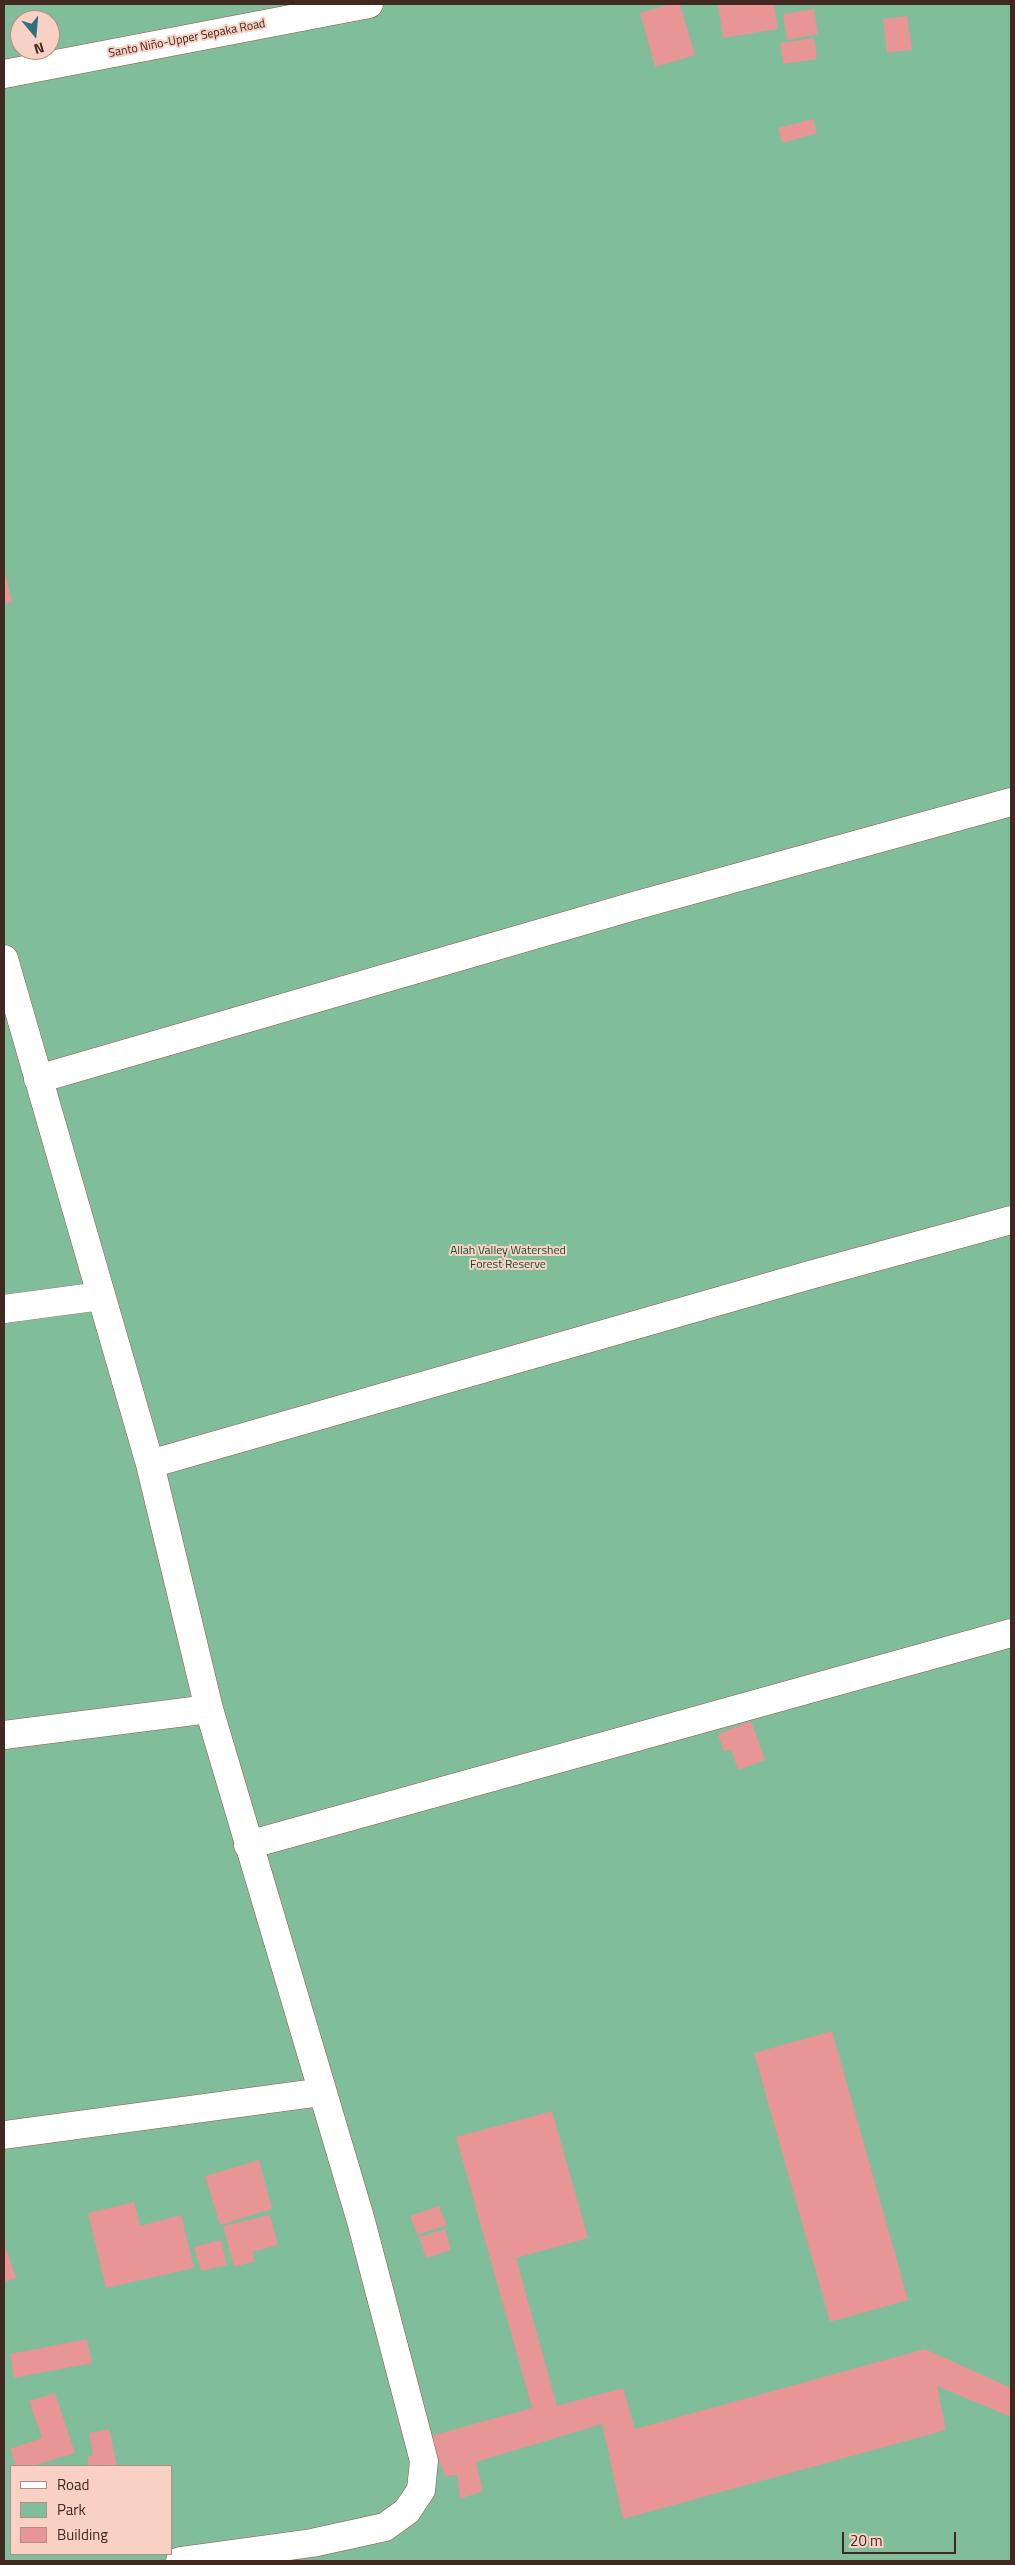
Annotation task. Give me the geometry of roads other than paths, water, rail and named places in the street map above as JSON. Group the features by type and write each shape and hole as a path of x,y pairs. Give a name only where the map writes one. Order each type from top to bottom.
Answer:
{"street":[{"name":"Santo Niño-Upper Sepaka Road","path":"4,74 369,4"},
{"path":"38,1079 634,906 1011,802"},
{"path":"4,958 150,1464 209,1709 361,2221 424,2461 421,2490 407,2511 385,2527 312,2543 180,2561"},
{"path":"150,1464 810,1275 1011,1220"},
{"path":"4,1309 101,1296"},
{"path":"248,1845 1011,1633"},
{"path":"4,1734 209,1709"},
{"path":"4,2135 322,2092"}],"park label":[{"name":"Allah Valley Watershed Forest Reserve","path":"508,1258"}]}
